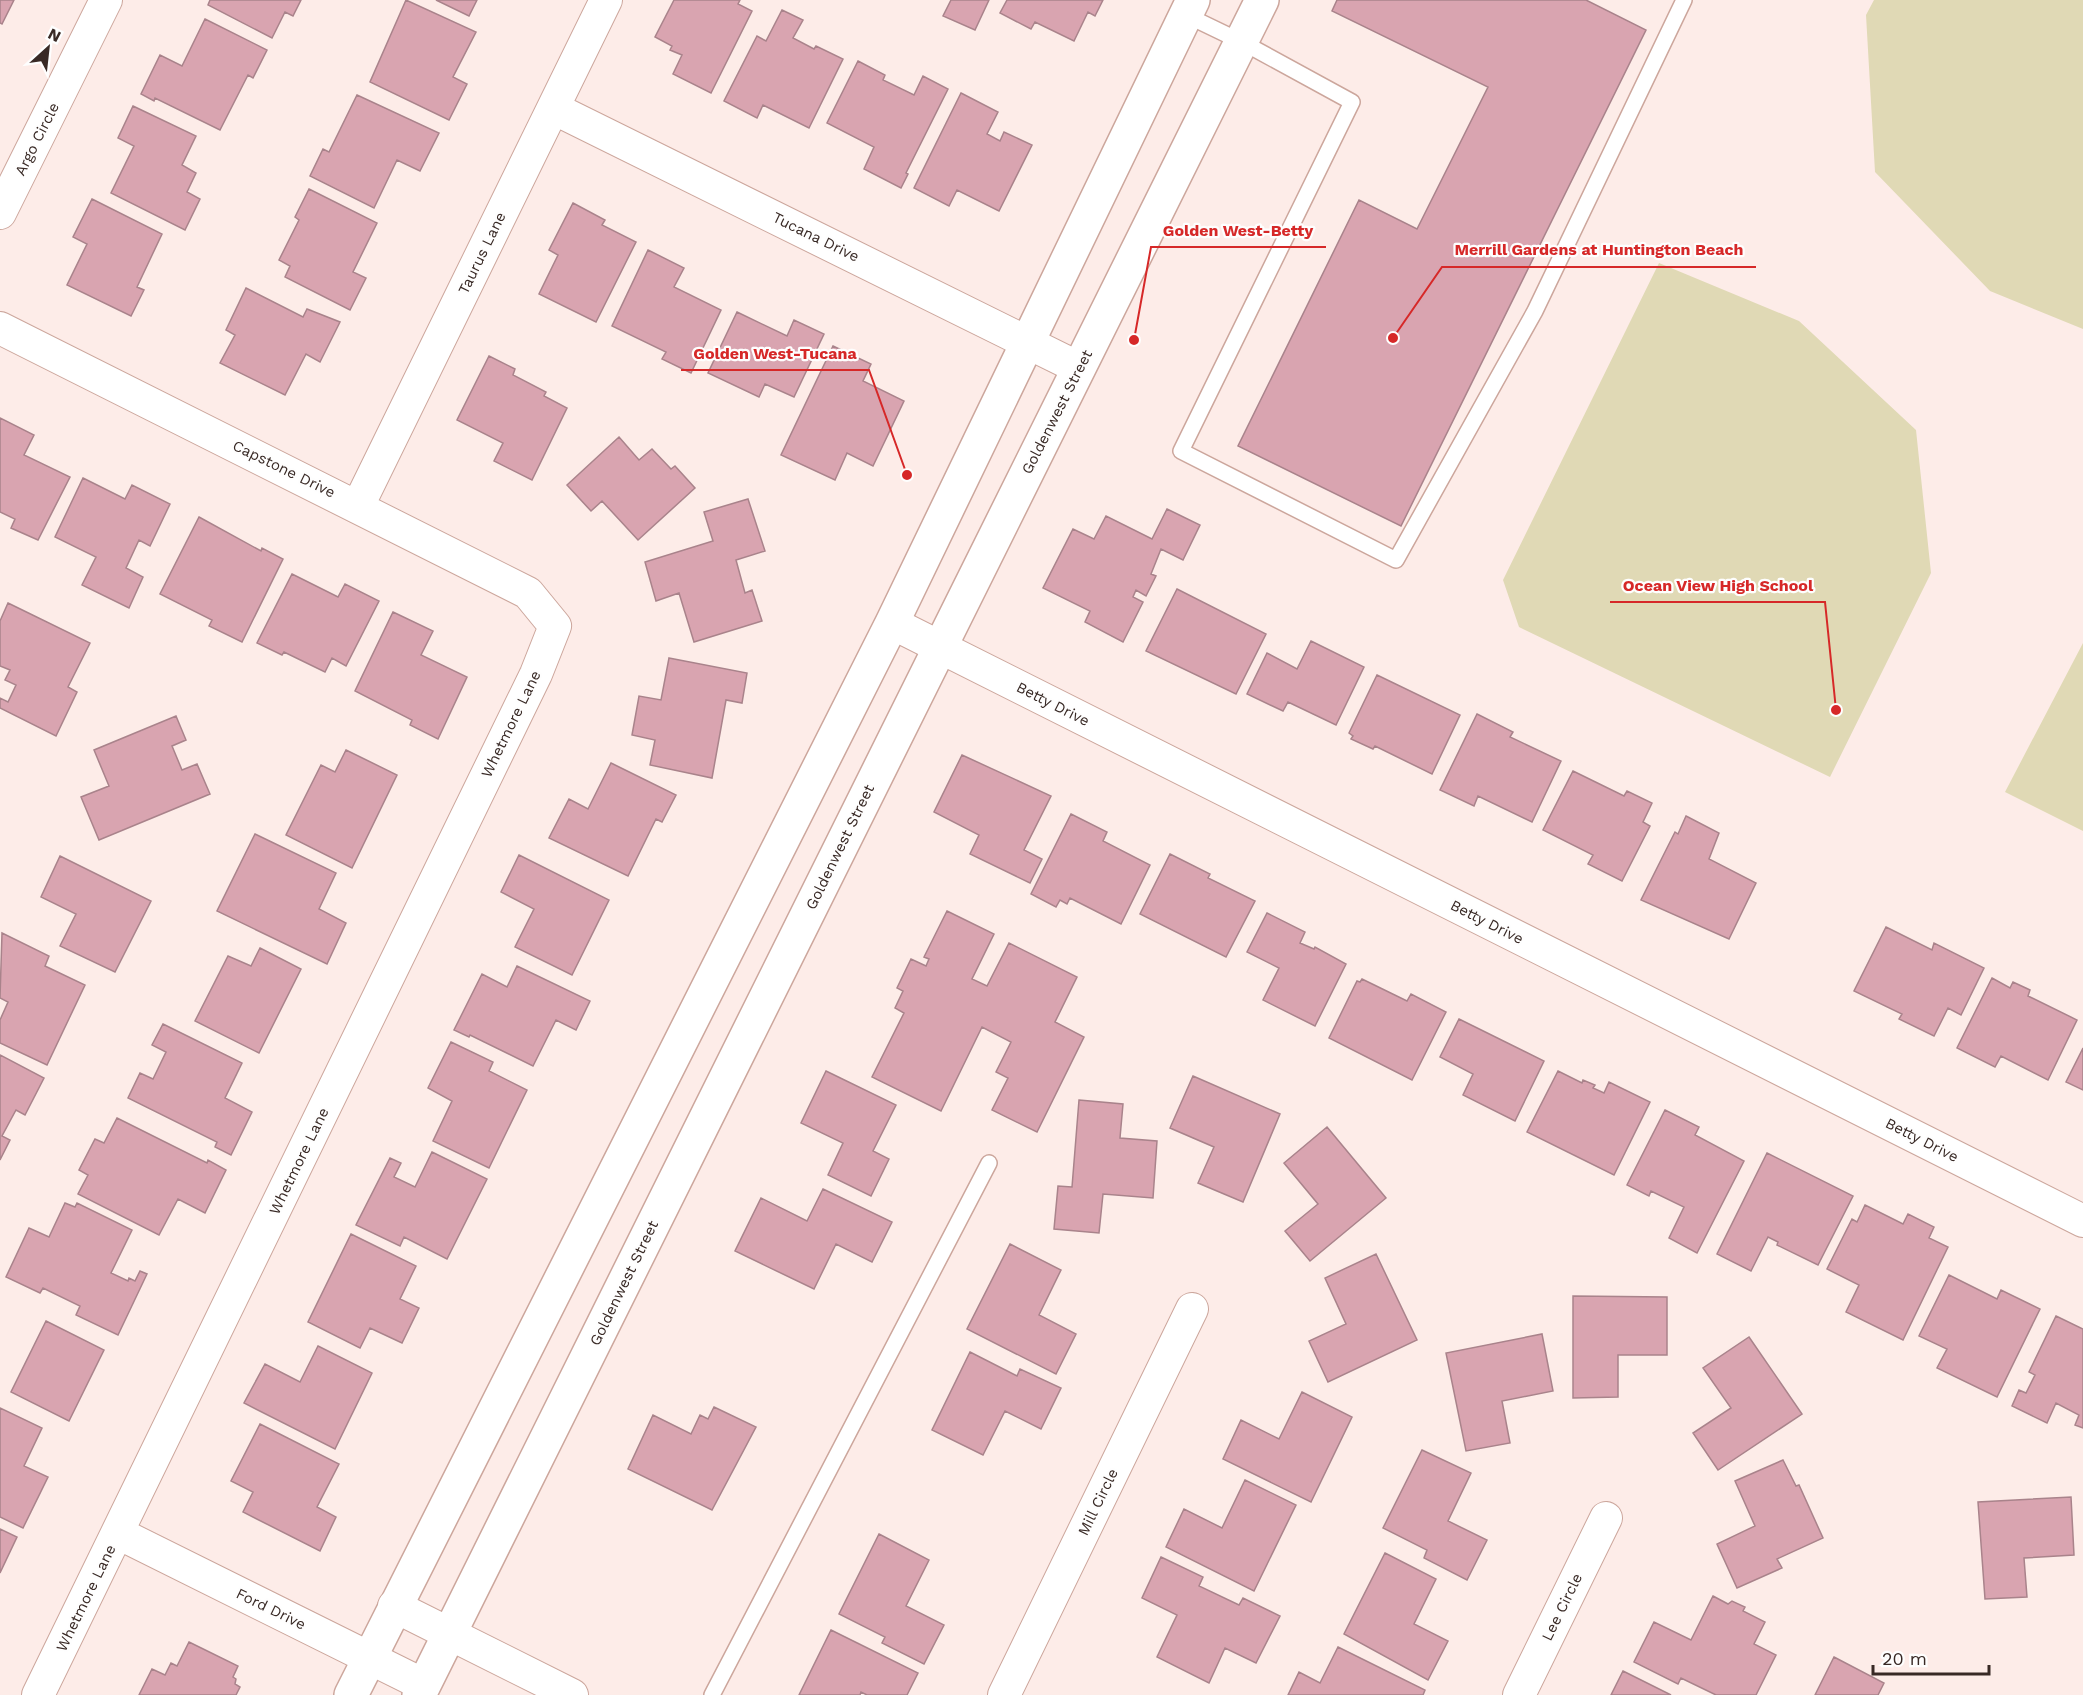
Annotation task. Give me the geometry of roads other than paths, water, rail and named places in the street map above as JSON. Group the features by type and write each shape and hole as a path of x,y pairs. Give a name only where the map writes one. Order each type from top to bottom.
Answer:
{"main road":[{"name":"Goldenwest Street","path":"422,1690 1262,0"},
{"path":"351,1695 892,623 1190,7"}],"street":[{"name":"Argo Circle","path":"0,213 106,0"},
{"name":"Taurus Lane","path":"358,506 606,0"},
{"name":"Tucana Drive","path":"553,108 1079,368"},
{"name":"Capstone Drive","path":"0,328 528,592 555,626"},
{"name":"Betty Drive","path":"892,623 2083,1221"},
{"name":"Whetmore Lane","path":"39,1695 531,685 555,626"},
{"name":"Mill Circle","path":"1004,1695 1192,1309"},
{"name":"Lee Circle","path":"1519,1695 1606,1518"},
{"name":"Ford Drive","path":"117,1533 369,1657 422,1690"},
{"path":"394,1606 572,1695"}],"lane":[{"path":"1190,7 1242,42 1352,102 1181,451 1396,560 1535,311 1684,0"},
{"path":"712,1695 989,1163"}],"place":[{"name":"Merrill Gardens at Huntington Beach","path":"1393,338"},
{"name":"Golden West-Betty","path":"1134,340"},
{"name":"Golden West-Tucana","path":"907,475"},
{"name":"Ocean View High School","path":"1836,710"}]}
